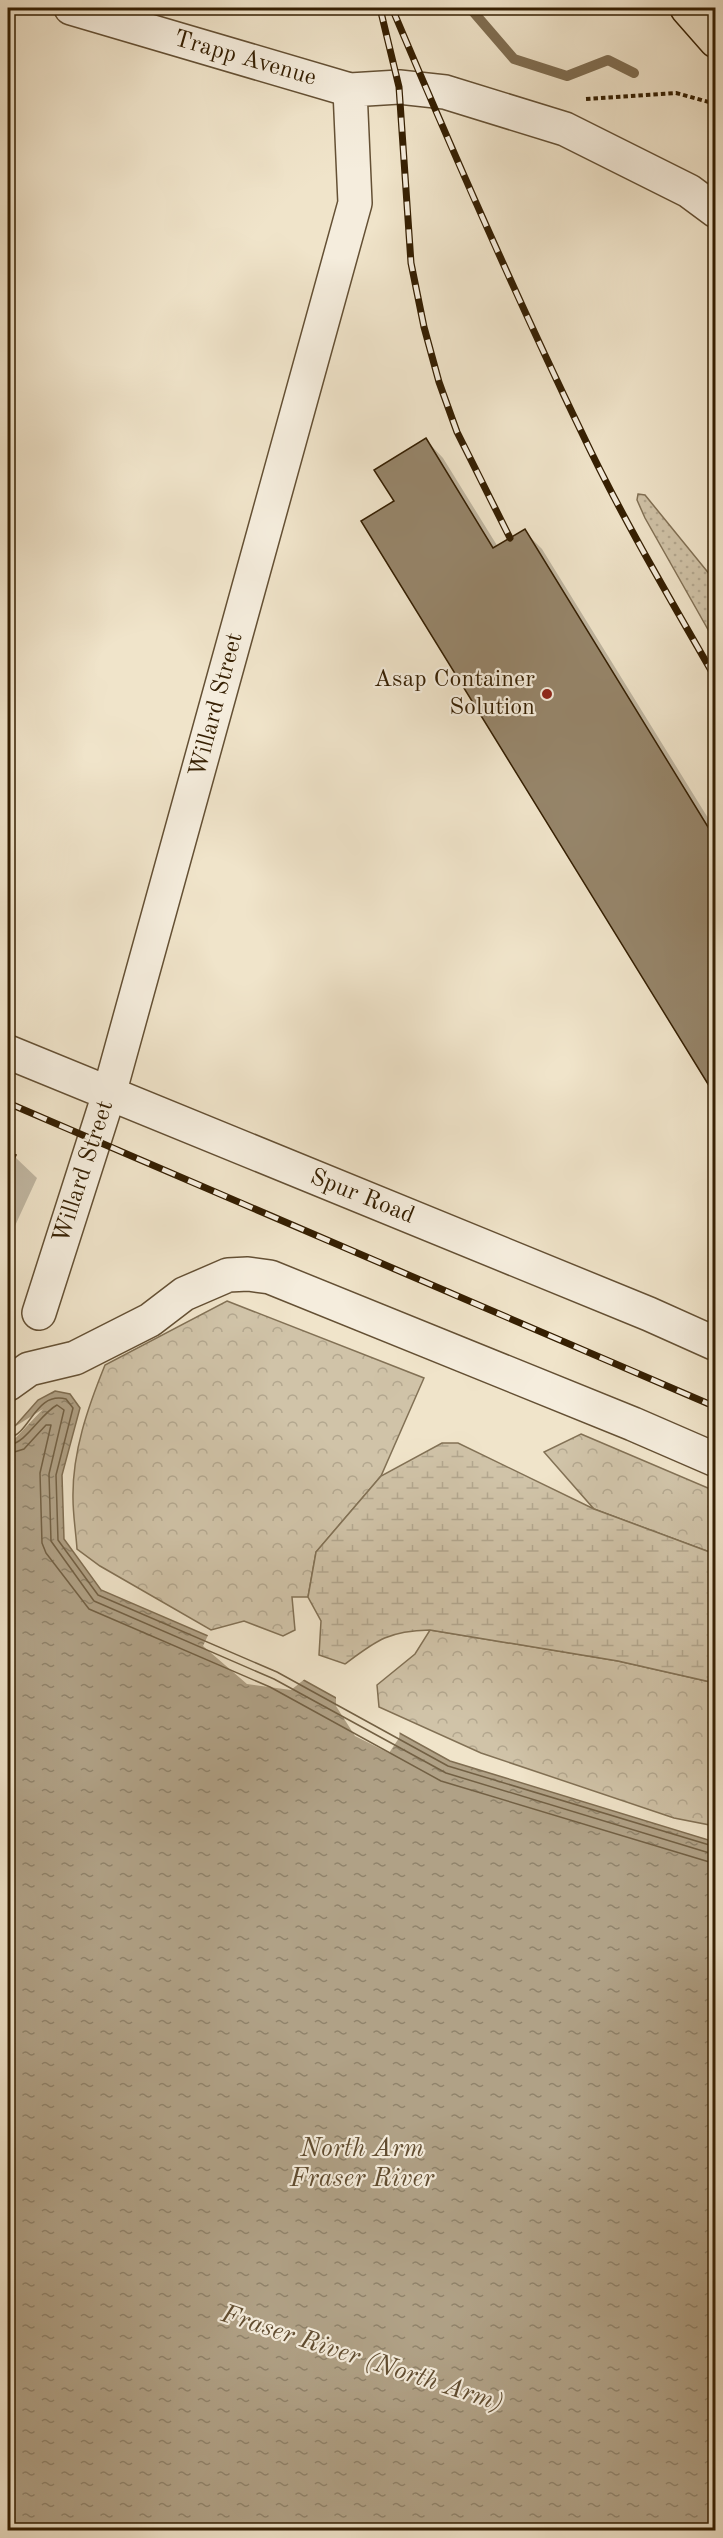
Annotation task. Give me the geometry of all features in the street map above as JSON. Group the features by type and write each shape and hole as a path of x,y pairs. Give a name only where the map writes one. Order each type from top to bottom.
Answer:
{"main road":[{"path":"687,8 716,41"}],"street":[{"name":"Trapp Avenue","path":"70,8 350,90 399,87 445,92 544,122 565,129 689,191 716,211"},
{"name":"Willard Street","path":"39,1313 109,1094 355,203 350,90"},
{"name":"Spur Road","path":"8,1052 716,1344"},
{"path":"8,1384 29,1369 75,1358 150,1320 183,1294 228,1275 249,1274 270,1277 716,1460"}],"path":[{"path":"581,99 676,93 716,104"}],"green space":[{"path":"638,494 645,495 715,581 715,642 645,518 637,500"},
{"path":"227,1301 424,1378 381,1476 316,1552 308,1597 292,1597 295,1630 283,1636 244,1621 211,1630 100,1566 77,1549 73,1511 75,1464 87,1413 105,1365"},
{"path":"581,1434 715,1491 715,1554 594,1509 544,1452"},
{"path":"442,1443 458,1443 594,1509 715,1554 715,1683 618,1661 430,1630 404,1632 384,1638 345,1664 319,1655 321,1621 308,1597 316,1552 381,1476"},
{"path":"430,1630 618,1661 715,1683 715,1826 674,1818 481,1753 379,1707 377,1685 415,1654"}],"water":[{"name":"North Arm Fraser River","path":"55,1391 70,1394 80,1408 62,1475 64,1539 101,1590 280,1667 450,1761 715,1842 716,2530 8,2530 8,1434 38,1400"}],"pier":[{"path":"43,1409 8,1446 8,1431"},
{"path":"209,1633 281,1664 306,1678 291,1690 247,1684 203,1646"},
{"path":"336,1694 400,1729 399,1738 389,1753 355,1736 336,1706"}],"building":[{"name":"Asap Container Solution","path":"426,438 493,548 525,529 716,840 716,1097 361,521 394,501 374,470"},
{"path":"8,1152 16,1155 8,1174"}],"waterway":[{"path":"470,8 514,59 567,76 608,60 634,73"}],"railway":[{"path":"380,8 399,87 411,263 424,327 439,382 457,432 510,538"},
{"path":"392,8 484,221 596,463 716,679"},
{"path":"8,1103 716,1407"}],"place":[{"name":"Asap Container Solution","path":"547,694"}],"water label":[{"name":"Fraser River (North Arm)","path":"362,2359"}]}
